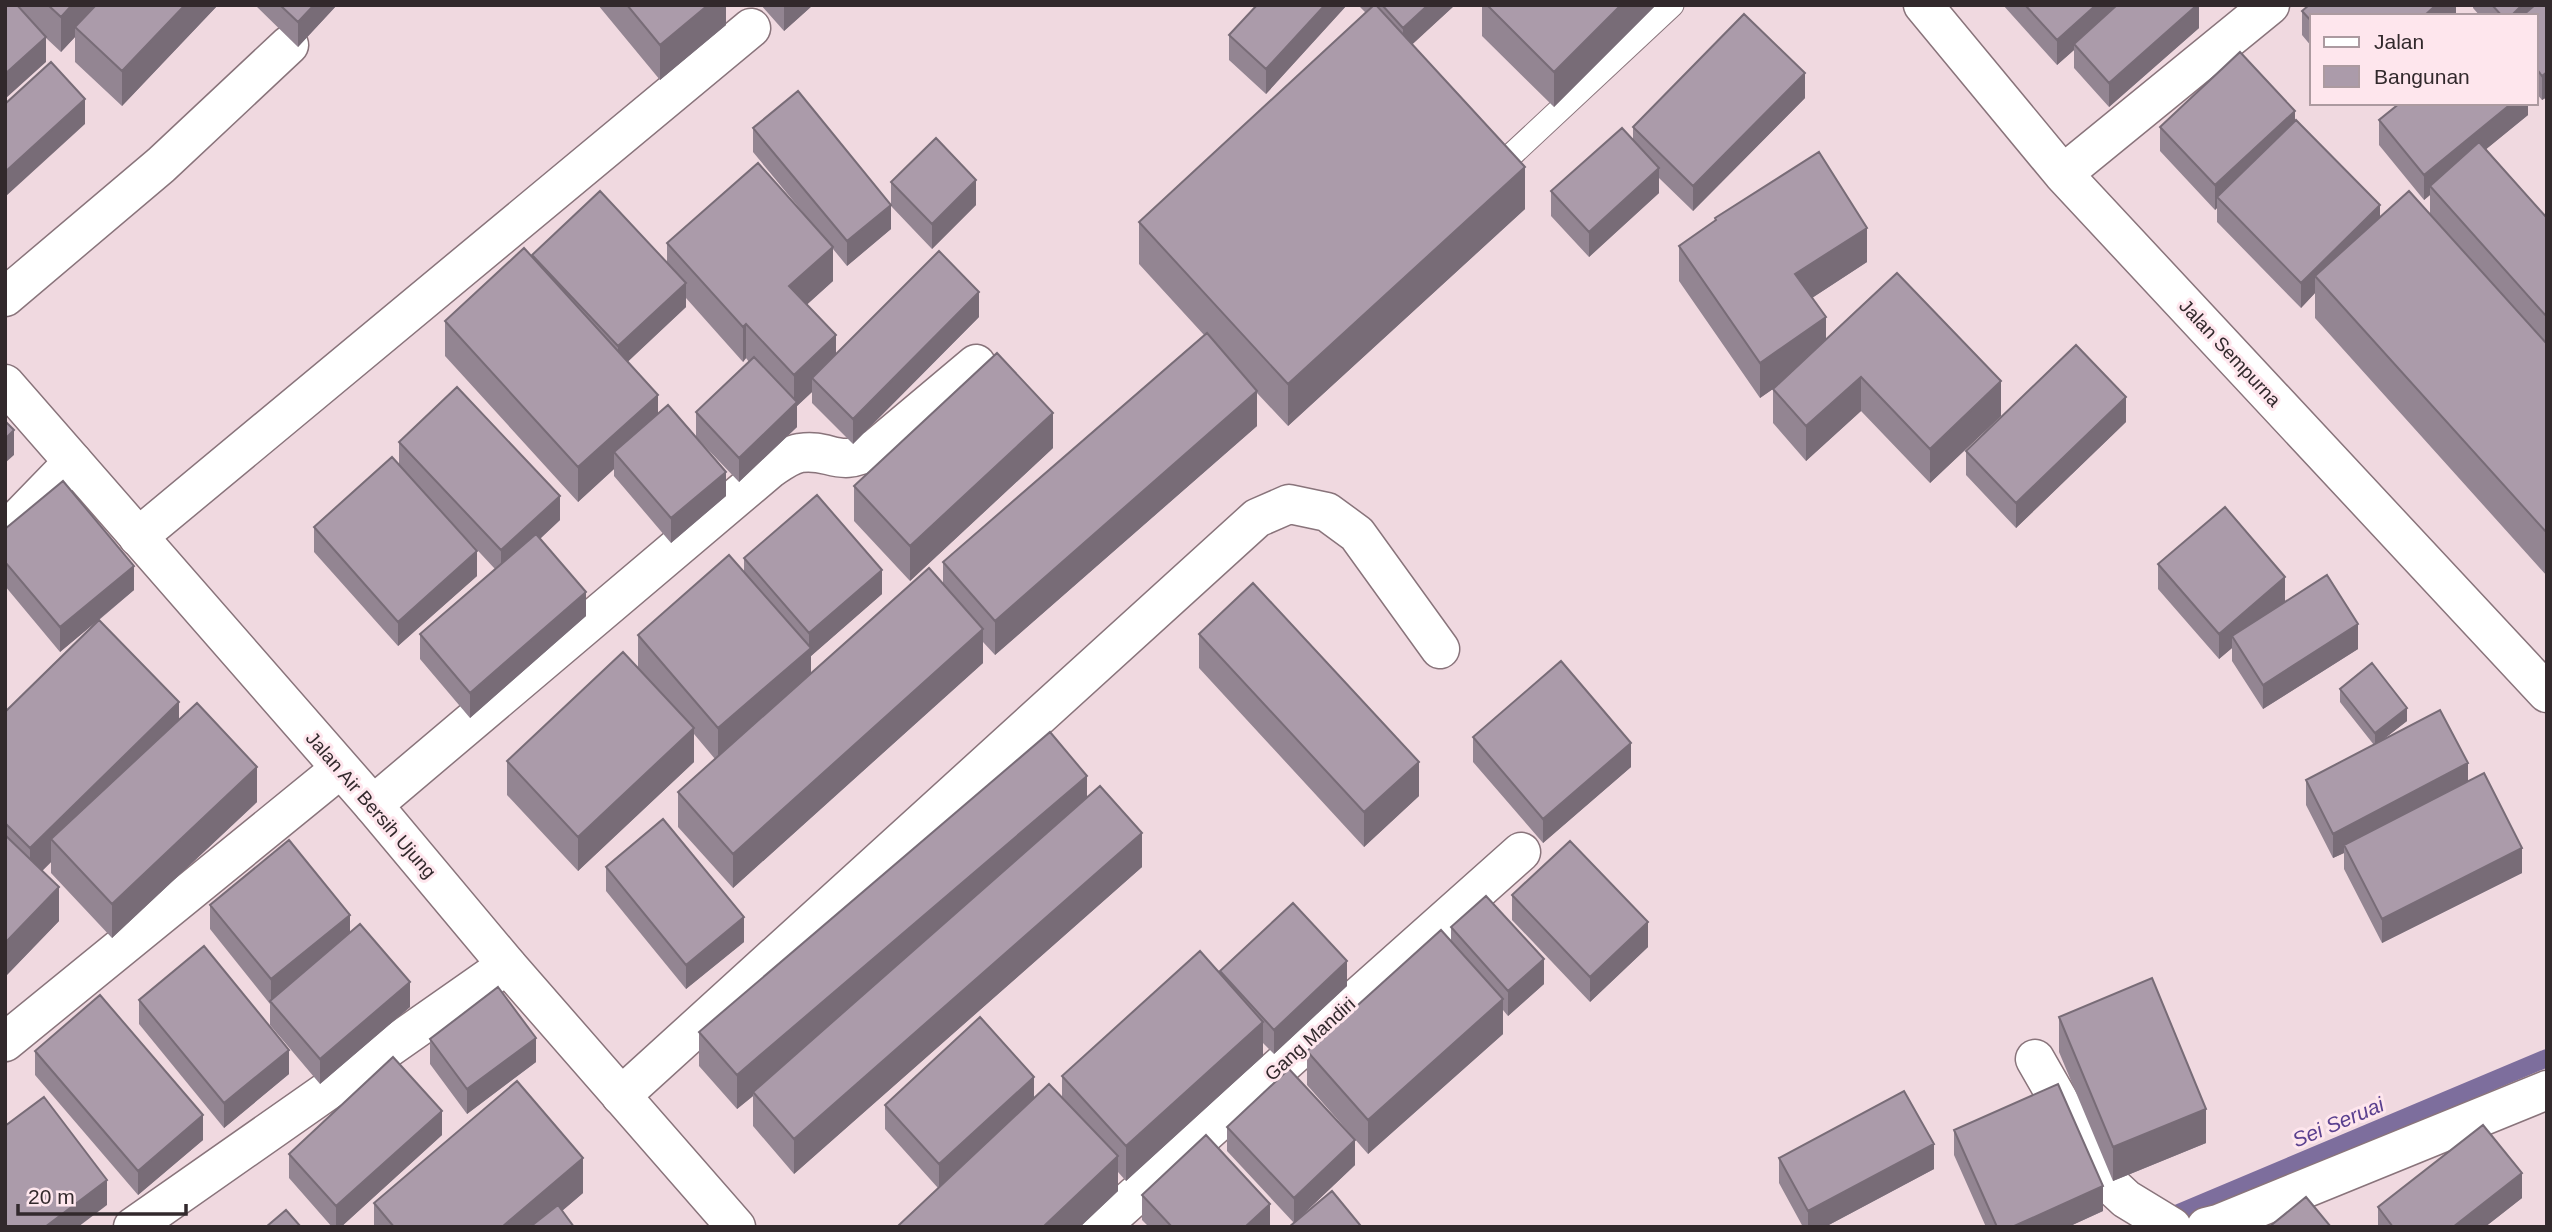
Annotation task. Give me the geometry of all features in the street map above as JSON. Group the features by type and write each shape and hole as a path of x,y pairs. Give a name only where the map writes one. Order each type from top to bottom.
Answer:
{"street":[{"name":"Jalan Sempurna","path":"1923,5 2063,174 2547,693"},
{"path":"2063,174 2270,5"},
{"path":"138,537 751,28"},
{"path":"5,297 161,164 289,45"},
{"path":"373,805 770,469 801,453 841,459 858,458 876,448 976,364"},
{"name":"Jalan Air Bersih Ujung","path":"5,384 373,805 507,965 736,1227"},
{"path":"5,532 73,462"},
{"path":"621,1096 1257,518 1289,504 1326,512 1347,526 1357,534 1440,649"},
{"path":"5,1042 340,769"},
{"name":"Gang Mandiri","path":"1100,1227 1521,852"},
{"path":"133,1227 507,965"},
{"path":"2035,1059 2098,1170 2126,1199 2172,1227"},
{"path":"2206,1227 2547,1090"}],"lane":[{"path":"1506,161 1672,5"}],"building":[{"path":"5,5 17,5 46,37 5,74"},
{"path":"48,5 72,5 61,17"},
{"path":"96,5 185,5 122,71 75,27"},
{"path":"280,5 314,5 298,22"},
{"path":"627,5 708,5 660,45"},
{"path":"1257,5 1325,5 1266,69 1229,35"},
{"path":"1374,5 1525,167 1288,384 1139,222"},
{"path":"1382,5 1428,5 1403,28"},
{"path":"1487,5 1621,5 1554,72"},
{"path":"2025,5 2096,5 2057,40"},
{"path":"2117,5 2197,5 2109,83 2074,44"},
{"path":"2309,5 2436,5 2426,14 2310,14 2310,20 2302,11"},
{"path":"2492,5 2522,5 2513,14 2500,14"},
{"path":"2535,5 2547,5 2547,72 2542,76 2538,71 2538,14 2524,14"},
{"path":"1744,14 1805,73 1693,186 1633,127"},
{"path":"2240,52 2295,111 2215,185 2160,127"},
{"path":"51,62 85,99 5,172 5,104"},
{"path":"798,91 891,205 847,241 753,128"},
{"path":"2398,105 2510,105 2424,175 2379,120"},
{"path":"2296,120 2380,205 2301,283 2217,197"},
{"path":"1622,128 1659,168 1589,232 1551,191"},
{"path":"936,138 976,180 932,224 891,182"},
{"path":"2479,142 2547,218 2547,317 2430,186"},
{"path":"1819,152 1867,228 1795,274 1826,317 1760,363 1679,246 1716,220 1715,218"},
{"path":"758,163 833,247 789,286 836,335 794,375 746,324 743,327 667,243"},
{"path":"600,191 686,283 618,346 532,255"},
{"path":"2409,191 2547,344 2547,533 2315,276"},
{"path":"524,248 658,395 578,467 445,321"},
{"path":"939,251 979,292 853,419 812,378"},
{"path":"1897,273 2001,381 1930,449 1861,377 1806,426 1773,389"},
{"path":"1207,333 1257,391 995,621 943,562"},
{"path":"2076,345 2126,397 2016,503 1966,451"},
{"path":"997,353 1053,413 910,546 854,486"},
{"path":"754,357 797,402 739,458 696,412"},
{"path":"457,387 560,496 501,550 399,442"},
{"path":"668,405 726,472 671,518 614,452"},
{"path":"5,421 14,430 5,439"},
{"path":"392,457 477,551 398,622 314,527"},
{"path":"63,481 134,566 60,627 5,562 5,529"},
{"path":"817,495 882,570 809,633 744,558"},
{"path":"2225,507 2285,577 2219,634 2158,564"},
{"path":"536,534 586,592 470,693 420,634"},
{"path":"729,555 811,648 718,728 638,635"},
{"path":"929,568 983,629 733,854 678,792"},
{"path":"2327,575 2358,624 2263,685 2232,636"},
{"path":"1253,583 1419,762 1364,812 1199,634"},
{"path":"99,620 179,702 30,848 5,823 5,712"},
{"path":"623,652 694,728 578,837 507,761"},
{"path":"1561,661 1631,743 1543,819 1473,737"},
{"path":"2372,663 2407,708 2375,733 2340,689"},
{"path":"197,703 257,767 112,904 51,839"},
{"path":"2440,710 2468,763 2333,834 2306,780"},
{"path":"1050,732 1087,776 737,1075 699,1032"},
{"path":"2484,773 2522,848 2382,919 2344,845"},
{"path":"1100,786 1142,833 794,1139 753,1092"},
{"path":"663,819 744,917 686,965 606,867"},
{"path":"5,835 59,887 5,943"},
{"path":"289,840 350,915 271,979 210,905"},
{"path":"1570,841 1648,922 1590,977 1512,895"},
{"path":"1486,896 1544,959 1508,991 1451,927"},
{"path":"1293,903 1347,961 1274,1030 1220,971"},
{"path":"360,924 410,982 320,1059 270,1001"},
{"path":"1441,930 1503,999 1368,1120 1307,1051"},
{"path":"204,946 289,1050 224,1103 139,1000"},
{"path":"1200,951 1263,1022 1126,1146 1062,1076"},
{"path":"2152,978 2206,1109 2113,1147 2059,1017"},
{"path":"498,987 536,1038 467,1089 430,1039"},
{"path":"100,995 203,1115 138,1171 35,1051"},
{"path":"980,1017 1034,1077 939,1164 885,1105"},
{"path":"393,1057 442,1111 336,1206 289,1154"},
{"path":"1289,1069 1355,1140 1294,1198 1227,1127"},
{"path":"517,1081 583,1158 502,1227 394,1227 374,1203"},
{"path":"1049,1084 1118,1156 1043,1227 899,1225"},
{"path":"2058,1084 2103,1186 2012,1227 1997,1227 1954,1130"},
{"path":"1904,1091 1934,1144 1808,1211 1779,1158"},
{"path":"44,1097 107,1180 45,1227 5,1227 5,1126"},
{"path":"2483,1125 2522,1173 2453,1227 2393,1227 2378,1207"},
{"path":"1206,1135 1270,1204 1245,1227 1172,1227 1142,1195"},
{"path":"1332,1191 1360,1225 1358,1227 1289,1227"},
{"path":"2306,1197 2331,1227 2269,1227"},
{"path":"558,1205 574,1227 530,1227"},
{"path":"286,1210 301,1227 266,1227"}],"waterway":[{"name":"Sei Seruai","path":"2162,1220 2547,1058"}]}
